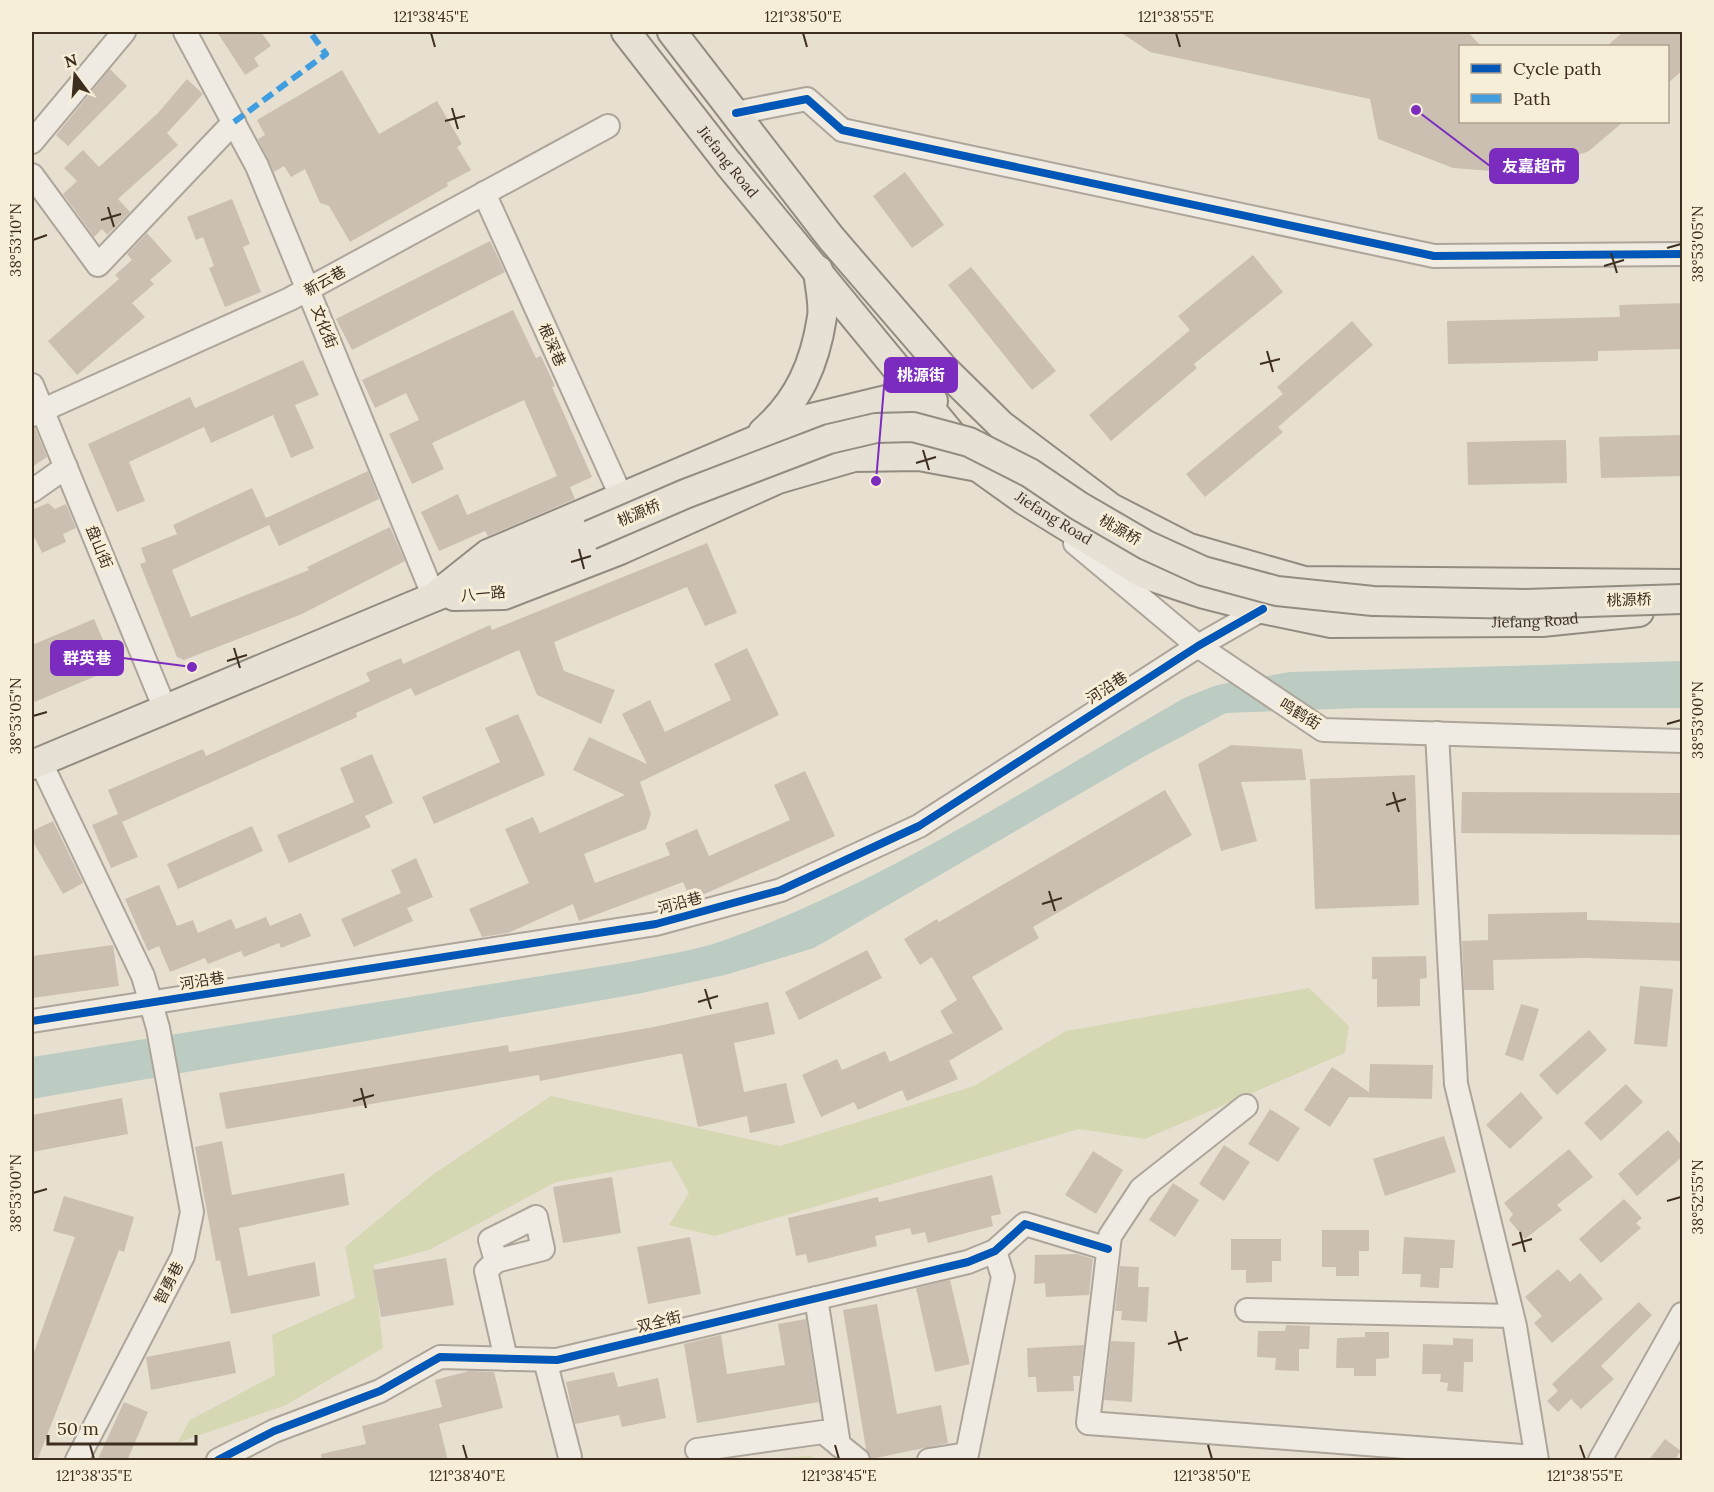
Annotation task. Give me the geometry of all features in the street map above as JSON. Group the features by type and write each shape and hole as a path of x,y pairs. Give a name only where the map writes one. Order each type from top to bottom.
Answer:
{"main road":[{"name":"Jiefang Road","path":"626,32 728,163 978,467 1024,500 1144,574 1204,594 1331,623 1542,622 1683,607"},
{"path":"672,32 831,238 944,369 1000,425 1111,508 1189,548 1304,581 1683,584"},
{"path":"751,443 781,416 806,380 822,315 818,270"},
{"path":"778,479 912,410 920,398 921,377 917,356 894,313"},
{"path":"434,597 488,554 803,420 890,399 920,398 961,408 1000,425"},
{"name":"桃源桥","path":"434,597 590,535 685,494 829,439 876,428 913,427 980,447 1030,473 1079,506 1165,554 1203,571 1277,591 1373,601 1526,604 1683,599"},
{"name":"八一路","path":"36,763 434,597 504,595 620,550 778,479 854,457 919,456 978,467"}],"street":[{"path":"32,142 124,32"},
{"name":"文化街","path":"185,32 257,166 434,597"},
{"path":"736,113 807,99 842,130 1434,256 1683,254"},
{"path":"32,175 98,265 234,122"},
{"name":"新云巷","path":"37,413 309,290 608,126"},
{"name":"根深巷","path":"484,194 621,496"},
{"name":"盘山街","path":"32,385 37,413 66,467 165,709"},
{"path":"32,491 66,467"},
{"name":"鸣鹤街","path":"1024,500 1198,646 1303,719 1323,730 1683,741"},
{"name":"河沿巷","path":"32,1021 656,924 781,890 919,826 1198,646 1263,609"},
{"path":"1246,1106 1141,1189 1110,1236 1088,1423 1536,1459 1512,1316 1456,1084 1437,734"},
{"name":"智勇巷","path":"36,763 143,976 158,1029 192,1212 183,1256 77,1461"},
{"name":"双全街","path":"218,1461 274,1431 380,1391 440,1357 557,1360 968,1262 995,1251 1026,1224 1108,1249"},
{"path":"929,1461 967,1454 1003,1277 995,1251"},
{"path":"496,1261 486,1271 506,1359"},
{"path":"816,1298 839,1445"},
{"path":"1247,1310 1512,1316"},
{"path":"1600,1461 1683,1314"},
{"path":"545,1360 570,1457"},
{"path":"697,1450 824,1432 858,1461"}],"green space":[{"path":"1309,988 1349,1026 1345,1053 1145,1139 1079,1129 715,1236 669,1225 689,1193 671,1161 556,1182 429,1250 374,1265 383,1348 286,1405 177,1443 190,1420 275,1375 272,1335 355,1298 345,1247 432,1175 551,1096 780,1146 974,1086 1066,1031"},
{"path":"811,1456 818,1460 746,1460"}],"shaded area":[{"path":"1682,661 1682,708 1360,708 1226,713 1145,756 814,948 725,975 637,994 32,1099 32,1057 629,962 722,941 842,891 958,830 1184,698 1217,685 1290,672"}],"building":[{"path":"217,32 261,32 271,46 254,58 259,66 245,75"},
{"path":"1120,32 1468,32 1480,45 1459,45 1459,123 1622,123 1589,151 1528,174 1453,168 1378,139 1370,99 1150,52"},
{"path":"1623,32 1683,32 1683,70 1669,82 1669,45 1608,45"},
{"path":"110,69 127,86 68,146 56,135"},
{"path":"342,70 379,134 437,101 462,144 457,147 471,170 447,183 448,186 350,242 329,206 320,203 305,169 291,177 284,166 274,172 258,139 265,135 257,120"},
{"path":"187,79 203,94 167,133 178,145 118,199 130,212 107,235 102,229 94,237 63,194 77,181 64,168 83,150 99,167 158,113"},
{"path":"905,172 944,225 912,248 873,196"},
{"path":"232,199 250,244 243,247 261,292 225,307 209,268 214,266 203,237 196,240 187,217"},
{"path":"147,233 172,261 150,280 154,284 132,303 145,317 77,375 48,341 119,279 115,275 132,260 127,254"},
{"path":"490,241 505,272 352,350 336,319"},
{"path":"1253,255 1283,292 1194,364 1197,368 1111,441 1089,415 1190,330 1178,316"},
{"path":"971,267 1056,371 1032,390 948,285"},
{"path":"1683,303 1683,349 1598,351 1598,361 1448,364 1447,321 1620,317 1619,305"},
{"path":"513,310 536,358 541,356 555,386 552,387 592,477 570,487 575,499 488,536 485,531 439,551 421,512 458,494 467,515 557,476 524,400 432,443 444,469 412,484 389,434 419,420 406,393 375,408 362,380"},
{"path":"1352,321 1373,345 1278,427 1283,432 1205,497 1186,474 1283,394 1277,387"},
{"path":"303,360 319,395 295,405 314,448 291,458 273,415 211,443 204,427 129,462 145,501 117,512 88,444 190,397 195,408"},
{"path":"32,428 35,428 47,457 32,467"},
{"path":"1683,435 1683,476 1601,478 1599,437"},
{"path":"1566,440 1567,483 1468,485 1467,442"},
{"path":"368,471 379,499 279,546 269,525 172,570 191,617 309,570 307,567 390,527 405,561 302,614 184,660 177,657 140,564 146,562 141,548 177,534 173,525 252,488 266,518"},
{"path":"48,503 55,509 66,504 76,528 63,534 66,542 42,553 35,538 32,540 32,510"},
{"path":"707,543 737,613 705,626 687,587 554,642 564,671 615,690 601,724 537,695 519,650 415,696 411,688 356,713 357,717 122,822 138,857 111,868 92,825 118,814 108,790 203,749 206,756 370,681 366,673 401,658 403,664 490,625 492,630"},
{"path":"94,619 115,668 32,703 32,645"},
{"path":"747,648 779,715 640,782 651,814 646,829 584,854 595,883 670,855 665,843 697,829 709,856 790,820 774,785 805,771 835,836 691,900 683,882 579,921 573,904 508,933 482,937 469,909 529,883 505,829 533,817 540,833 625,795 573,770 589,737 647,764 622,714 650,700 665,732 731,700 714,664"},
{"path":"518,714 545,775 434,824 422,797 500,762 485,728"},
{"path":"1231,745 1302,749 1306,780 1241,782 1257,841 1221,851 1198,764"},
{"path":"372,754 393,803 365,816 371,827 289,863 277,835 354,802 340,768"},
{"path":"1415,775 1419,905 1315,909 1310,779"},
{"path":"1165,790 1192,835 1033,927 1039,938 972,977 1003,1029 949,1061 958,1079 907,1101 902,1090 858,1110 854,1102 821,1117 802,1075 837,1059 842,1070 885,1051 890,1062 953,1033 940,1011 957,1000 932,957 920,965 904,939 937,919 939,922"},
{"path":"1462,792 1683,793 1683,835 1461,833"},
{"path":"53,821 83,883 63,894 32,840 32,831"},
{"path":"252,826 263,851 178,889 167,864"},
{"path":"416,858 433,897 407,908 413,921 354,947 341,919 401,893 391,870"},
{"path":"159,885 177,926 193,920 198,933 231,919 236,929 266,917 270,926 301,913 311,936 281,948 279,943 244,957 241,951 208,964 205,958 170,972 159,946 148,951 125,899"},
{"path":"1587,912 1587,920 1683,923 1683,961 1586,958 1493,960 1494,990 1464,990 1462,941 1488,940 1488,914"},
{"path":"113,945 119,986 32,998 32,956"},
{"path":"867,950 882,978 799,1020 785,992"},
{"path":"1426,956 1427,978 1420,979 1420,1006 1377,1007 1377,979 1372,979 1372,957"},
{"path":"1640,986 1673,989 1667,1047 1634,1044"},
{"path":"768,1002 775,1034 734,1043 744,1092 786,1083 795,1123 750,1133 747,1116 698,1127 682,1054 678,1054 540,1081 539,1075 226,1129 219,1093 508,1045 509,1052 654,1027"},
{"path":"1521,1004 1539,1009 1523,1061 1505,1055"},
{"path":"1589,1030 1607,1050 1557,1095 1539,1075"},
{"path":"1370,1064 1433,1065 1432,1099 1349,1097 1330,1127 1304,1110 1332,1067 1369,1092"},
{"path":"1626,1084 1643,1102 1601,1141 1584,1123"},
{"path":"1521,1092 1543,1118 1510,1149 1486,1125"},
{"path":"122,1098 128,1134 32,1152 32,1115"},
{"path":"1270,1109 1300,1128 1278,1162 1248,1144"},
{"path":"1668,1130 1683,1147 1683,1156 1637,1196 1618,1174"},
{"path":"1444,1136 1456,1172 1385,1196 1373,1159"},
{"path":"222,1141 232,1195 344,1173 349,1205 239,1228 248,1276 315,1262 320,1296 231,1314 220,1260 216,1261 195,1147"},
{"path":"1224,1145 1250,1162 1224,1201 1199,1184"},
{"path":"1569,1149 1593,1177 1557,1205 1562,1210 1525,1239 1509,1220 1513,1214 1504,1203"},
{"path":"1093,1151 1123,1170 1096,1214 1065,1195"},
{"path":"992,1175 1001,1214 991,1216 993,1226 928,1243 925,1232 912,1235 910,1228 875,1236 877,1246 829,1258 808,1263 806,1254 796,1256 788,1218 878,1197 879,1202"},
{"path":"612,1177 621,1233 563,1243 553,1187"},
{"path":"1173,1183 1199,1200 1175,1237 1149,1220"},
{"path":"64,1196 134,1217 124,1252 119,1250 37,1461 32,1461 32,1358 75,1237 53,1231"},
{"path":"1624,1199 1642,1218 1636,1223 1641,1228 1601,1263 1579,1239"},
{"path":"1322,1230 1369,1230 1369,1251 1359,1251 1359,1276 1336,1276 1336,1267 1322,1267"},
{"path":"690,1237 701,1294 648,1304 637,1247"},
{"path":"1404,1237 1455,1240 1453,1268 1440,1268 1439,1288 1420,1287 1421,1274 1402,1274"},
{"path":"1231,1239 1281,1239 1281,1261 1272,1261 1272,1282 1246,1283 1246,1270 1231,1270"},
{"path":"1077,1254 1093,1259 1089,1295 1046,1297 1045,1283 1034,1284 1035,1255"},
{"path":"446,1258 454,1305 381,1317 373,1270"},
{"path":"1120,1266 1139,1267 1138,1287 1149,1287 1147,1322 1121,1320 1122,1311 1115,1311"},
{"path":"1558,1269 1570,1282 1580,1273 1603,1299 1552,1343 1534,1323 1542,1316 1525,1297"},
{"path":"950,1280 970,1364 935,1372 916,1288"},
{"path":"1639,1302 1652,1315 1601,1366 1614,1379 1581,1409 1571,1399 1558,1412 1547,1401 1558,1391 1552,1384"},
{"path":"877,1304 897,1414 941,1405 948,1443 871,1459 866,1449 843,1310"},
{"path":"806,1319 819,1402 697,1423 684,1344 721,1335 727,1374 785,1365 778,1324"},
{"path":"1286,1325 1310,1326 1309,1349 1299,1349 1299,1371 1275,1370 1276,1358 1257,1357 1258,1331 1285,1331"},
{"path":"1365,1332 1389,1332 1389,1358 1376,1359 1376,1376 1354,1376 1354,1368 1336,1368 1337,1338 1365,1337"},
{"path":"1453,1338 1473,1339 1473,1362 1464,1362 1463,1392 1447,1391 1448,1383 1440,1382 1441,1374 1422,1374 1423,1344 1453,1345"},
{"path":"230,1341 236,1373 151,1390 146,1357"},
{"path":"1111,1341 1135,1342 1132,1402 1104,1400"},
{"path":"1084,1345 1080,1376 1073,1376 1074,1391 1037,1392 1036,1377 1028,1377 1027,1348"},
{"path":"469,1371 494,1372 503,1408 439,1424 448,1461 322,1461 321,1454 366,1444 362,1426 442,1407 435,1380"},
{"path":"614,1372 618,1387 658,1378 666,1418 622,1427 619,1415 575,1424 566,1382"},
{"path":"124,1402 148,1412 127,1461 97,1461"},
{"path":"1665,1439 1681,1451 1674,1461 1648,1461"}],"marked path":[{"path":"234,122 326,54 310,32"}],"cycle path":[{"path":"736,113 807,99 842,130 1434,256 1682,254"},
{"path":"32,1021 656,924 781,890 919,826 1198,646 1263,609"},
{"path":"218,1460 274,1431 380,1391 440,1357 557,1360 968,1262 995,1251 1025,1224 1108,1249"}],"place":[{"name":"友嘉超市","path":"1416,110"},
{"name":"桃源街","path":"876,481"},
{"name":"群英巷","path":"192,667"}]}
